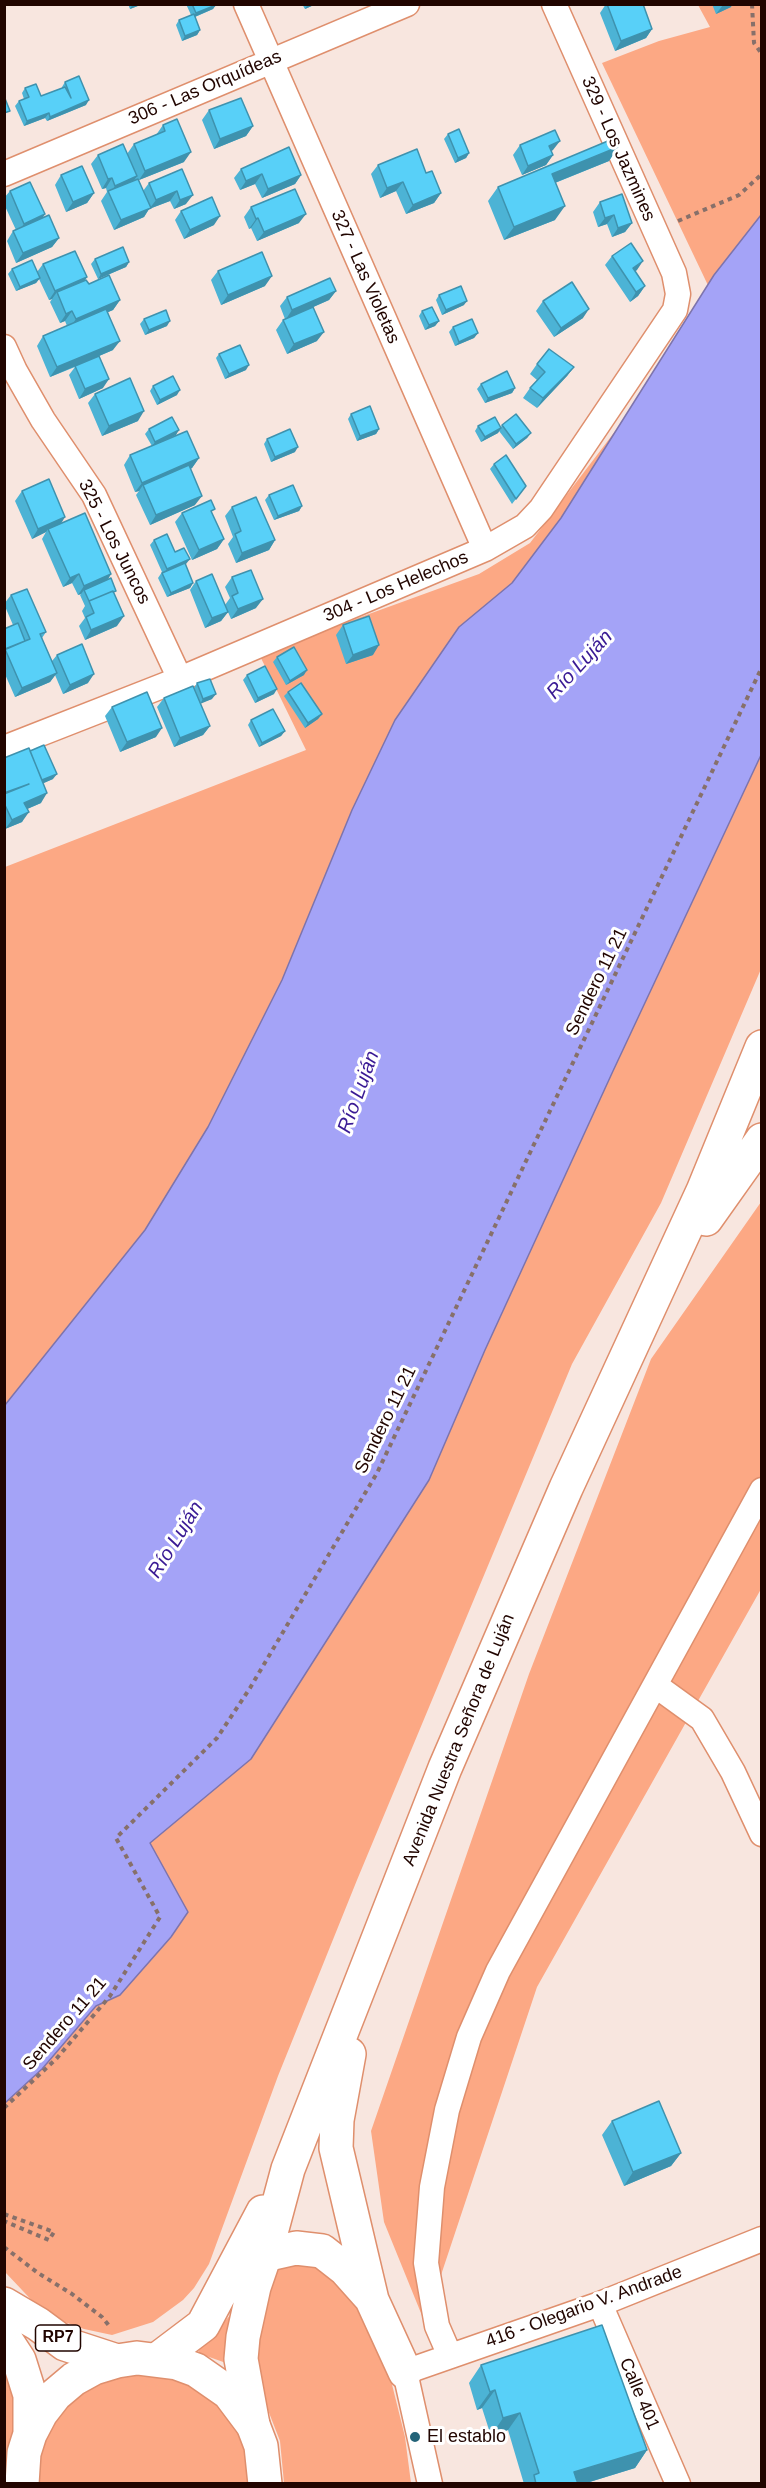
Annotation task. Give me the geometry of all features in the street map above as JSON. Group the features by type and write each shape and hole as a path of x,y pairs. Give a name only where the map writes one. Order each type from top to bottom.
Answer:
{"main road":[{"name":"Avenida Nuestra Señora de Luján","path":"253,2425 241,2359 243,2337 254,2287 288,2169 445,1768 566,1488 703,1191 762,1047"},
{"name":"Avenida Nuestra Señora de Luján","path":"645,1317 714,1207 762,1140"},
{"path":"374,1953 346,2066 336,2148 372,2300 405,2372"},
{"name":"Avenida Nuestra Señora de Luján","path":"137,2359 203,2325 221,2294 250,2233 288,2169"},
{"path":"265,2255 296,2248 322,2251 345,2269 372,2300"},
{"name":"RP7","path":"4,2304 38,2324 65,2344 196,2370 213,2380 229,2393 253,2425 261,2446 265,2484"},
{"name":"RP7","path":"4,2337 19,2360 30,2395 30,2434"},
{"name":"RP7","path":"22,2484 24,2453 30,2434 48,2404 74,2379 94,2368 137,2359"}],"street":[{"name":"327 - Las Violetas","path":"246,4 485,549"},
{"name":"306 - Las Orquídeas","path":"4,174 407,4"},
{"name":"329 - Los Jazmines","path":"554,4 674,273 678,294"},
{"name":"304 - Los Helechos","path":"4,748 180,679 485,549 525,525 541,509 675,310 678,294"},
{"name":"325 - Los Juncos","path":"4,347 43,420 94,495 180,679"},
{"path":"450,2356 437,2326 426,2263 432,2187 453,2089 469,2037 498,1971 762,1490"},
{"path":"655,1685 702,1719 733,1772 762,1834"},
{"name":"416 - Olegario V. Andrade","path":"405,2372 600,2304 762,2238"},
{"name":"Calle 401","path":"600,2304 678,2484"},
{"path":"405,2372 430,2484"}],"path":[{"path":"753,4 754,43 762,54"},
{"path":"672,220 680,222 739,195 762,174"},
{"name":"Sendero 11 21","path":"4,2108 57,2058 110,1996 160,1917 116,1838 217,1738 250,1688 377,1473 762,667"},
{"path":"4,2214 54,2232 49,2240 4,2221"},
{"path":"4,2247 102,2317 137,2359"}],"shaded area":[{"path":"698,5 761,5 761,295 5,1600 5,867 306,750 259,654 479,574 530,543 715,300 602,63 659,41 710,27"},
{"path":"761,519 761,969 661,1203 572,1364 357,1880 278,2076 209,2264 194,2288 183,2300 153,2322 112,2335 84,2329 59,2320 39,2308 5,2272 5,1896"},
{"path":"761,1202 761,1589 537,1987 425,2323 384,2222 371,2131 529,1674 651,1359"},
{"path":"289,2257 329,2262 383,2348 405,2437 411,2483 284,2483 280,2441 261,2392 252,2339 274,2269"},
{"path":"252,2265 226,2363 198,2353 201,2345 231,2314"},
{"path":"5,2349 20,2405 5,2473"},
{"path":"113,2373 186,2375 242,2424 254,2483 39,2484 41,2454 46,2436 66,2404"}],"water":[{"name":"Río Luján","path":"761,215 761,755 485,1350 429,1480 251,1759 150,1843 188,1912 171,1937 120,1995 96,2006 42,2069 5,2103 5,1405 145,1230 208,1127 282,980 352,810 395,720 459,627 512,583 561,518 714,275"}],"building":[{"path":"192,4 216,4 216,5 196,13"},
{"path":"607,4 643,4 652,29 621,41"},
{"path":"194,14 200,30 185,36 179,20"},
{"path":"79,76 89,100 50,117 49,113 27,121 19,101 29,97 25,88 36,84 41,96 65,87 71,98 65,82"},
{"path":"4,96 10,111 4,113"},
{"path":"241,98 253,126 220,139 209,110"},
{"path":"177,119 191,152 145,171 134,144 165,131 163,125"},
{"path":"459,129 469,153 458,158 448,134"},
{"path":"555,130 560,141 549,146 553,155 528,166 520,145"},
{"path":"615,138 618,147 552,174 565,206 514,227 498,187"},
{"path":"123,144 137,176 115,186 112,178 108,179 98,155"},
{"path":"289,147 301,175 268,189 262,174 246,181 241,169"},
{"path":"417,149 426,173 432,171 441,193 413,205 403,182 387,188 378,165"},
{"path":"82,166 94,193 73,202 61,175"},
{"path":"182,169 193,195 180,200 177,191 156,200 149,183"},
{"path":"138,179 151,208 121,220 108,191"},
{"path":"30,182 45,214 24,224 10,191"},
{"path":"295,189 306,214 264,232 251,207"},
{"path":"622,194 632,223 618,228 614,215 605,218 600,202"},
{"path":"212,197 220,216 190,230 181,211"},
{"path":"49,215 59,238 23,253 13,231"},
{"path":"631,243 643,261 633,268 645,286 636,292 612,256"},
{"path":"123,247 129,262 101,274 95,259"},
{"path":"75,251 87,277 55,291 43,264"},
{"path":"262,252 272,276 228,295 218,271"},
{"path":"32,260 40,278 20,287 12,269"},
{"path":"109,275 120,300 76,319 72,311 66,314 57,292 86,280 89,284"},
{"path":"330,278 336,291 292,310 287,297"},
{"path":"572,282 589,309 561,328 543,301"},
{"path":"461,286 467,301 446,310 439,295"},
{"path":"313,307 324,332 294,344 283,320"},
{"path":"432,307 439,321 429,325 422,311"},
{"path":"106,309 120,341 57,367 43,336"},
{"path":"166,310 170,321 149,330 144,319"},
{"path":"472,319 478,333 459,342 453,327"},
{"path":"240,345 249,365 229,374 219,354"},
{"path":"549,349 574,367 543,398 530,388 545,372 537,364"},
{"path":"99,356 109,379 85,389 75,366"},
{"path":"507,371 515,388 488,398 481,384"},
{"path":"173,376 180,390 160,400 153,386"},
{"path":"130,378 144,411 109,426 95,394"},
{"path":"370,406 379,429 360,436 351,414"},
{"path":"516,414 531,433 516,444 502,425"},
{"path":"172,417 179,430 155,442 149,429"},
{"path":"495,417 501,428 485,437 478,426"},
{"path":"290,429 298,447 275,457 267,439"},
{"path":"187,431 199,458 142,483 130,455"},
{"path":"506,455 526,486 516,499 494,464"},
{"path":"189,465 202,496 156,515 143,485"},
{"path":"49,479 65,517 38,529 22,491"},
{"path":"293,485 302,506 278,516 269,495"},
{"path":"256,497 275,540 242,553 235,534 241,531 232,507"},
{"path":"211,500 215,509 211,511 224,539 199,550 182,513"},
{"path":"85,513 111,574 84,586 79,574 70,578 48,529"},
{"path":"167,534 175,552 184,548 190,559 167,569 154,540"},
{"path":"185,563 193,583 171,593 162,573"},
{"path":"251,570 263,599 238,609 232,596 238,593 232,577"},
{"path":"212,574 228,612 212,618 196,581"},
{"path":"111,578 116,591 89,601 84,590"},
{"path":"27,589 46,632 40,634 57,673 22,688 5,649 30,639 11,595"},
{"path":"113,591 124,616 91,630 86,617 94,613 89,601"},
{"path":"369,616 379,645 353,655 343,625"},
{"path":"18,623 25,641 4,650 4,629"},
{"path":"82,644 94,674 70,685 57,655"},
{"path":"294,647 307,670 290,681 277,657"},
{"path":"265,666 277,689 258,698 247,675"},
{"path":"210,679 216,694 203,699 197,683"},
{"path":"301,683 322,714 308,723 288,692"},
{"path":"193,686 210,726 180,738 164,698"},
{"path":"147,692 162,728 127,742 112,707"},
{"path":"273,709 285,731 262,743 251,720"},
{"path":"44,745 57,774 42,780 30,751"},
{"path":"29,748 47,793 24,803 29,812 12,820 4,803 4,794 29,784 4,793 4,758"},
{"path":"659,2101 681,2153 633,2172 612,2121"},
{"path":"602,2325 647,2450 574,2472 578,2484 536,2484 534,2475 539,2473 520,2413 503,2418 495,2390 490,2392 481,2365"}],"place":[{"name":"El establo","path":"415,2437"}]}
